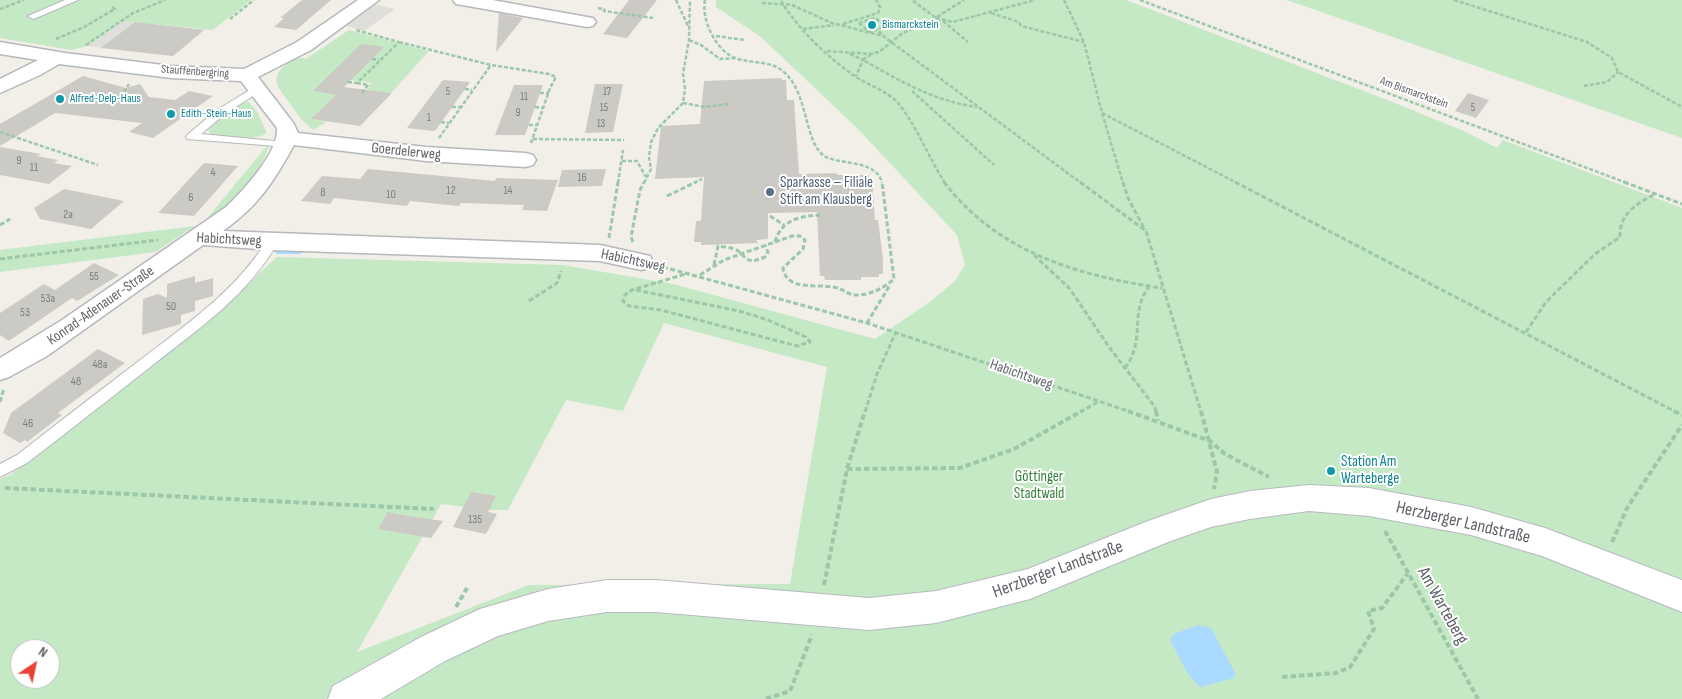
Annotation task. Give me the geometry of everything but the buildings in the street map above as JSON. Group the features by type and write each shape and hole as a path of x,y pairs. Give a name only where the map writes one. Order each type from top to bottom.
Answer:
{"street":[{"name":"Stauffenbergring","path":"0,48 60,58 252,82 370,0"},
{"path":"462,0 587,22"},
{"path":"0,87 60,58"},
{"path":"198,238 251,196 266,176 286,142 287,128 252,82"},
{"name":"Goerdelerweg","path":"286,142 525,160"},
{"name":"Habichtsweg","path":"198,238 606,253 641,262"},
{"name":"Konrad-Adenauer-Straße","path":"0,370 63,333 198,238"},
{"name":"Herzberger Landstraße","path":"346,699 433,649 492,621 548,605 607,596 656,596 869,614 936,607 1030,584 1159,531 1211,513 1250,505 1309,498 1369,502 1471,521 1545,542 1682,596"}],"lane":[{"path":"33,16 73,0"},
{"name":"Goerdelerweg","path":"252,82 221,112 191,137 286,142"},
{"path":"0,472 22,460 204,318 251,274 265,256 272,242"}],"path":[{"path":"0,9 24,0"},
{"path":"60,58 141,8 165,0"},
{"path":"230,19 254,0"},
{"path":"676,0 689,27"},
{"path":"641,262 631,237 640,190 651,169 648,157 651,142 658,128 683,103 685,89 684,74 689,40 690,0"},
{"path":"705,0 702,12 711,32 723,49 736,58"},
{"path":"762,3 781,0 809,9 832,23 843,24 867,34 883,36"},
{"path":"781,0 786,10 802,29 826,51 856,76 893,98 899,104 946,184 970,212 988,228 1032,253 1076,271 1162,288"},
{"path":"802,29 843,24 878,13 880,7 876,0"},
{"path":"912,0 943,21 968,42"},
{"path":"856,76 863,60 871,54 885,49 903,33 936,18 964,0"},
{"path":"943,21 953,22 1036,0"},
{"path":"1064,0 1084,42 1102,113 1128,198 1146,231 1210,441 1216,472 1211,513"},
{"name":"Am Bismarckstein","path":"1140,0 1682,204"},
{"path":"1454,0 1586,42 1612,58 1618,72 1682,107"},
{"path":"25,53 84,27 115,9 110,6"},
{"path":"604,11 653,18"},
{"path":"991,12 1019,22 1021,26 1042,33 1084,42"},
{"path":"854,20 856,22 865,20 875,18 885,26 869,32 859,23 865,20 874,16 872,15"},
{"path":"865,20 892,43 932,70 978,107 1146,231"},
{"path":"863,27 880,22"},
{"path":"356,30 491,66 549,74 556,77 533,139 624,140"},
{"path":"715,36 745,40"},
{"path":"689,40 698,42 717,59 725,61 736,58 765,61 780,68 799,91 814,146 818,152 839,160 858,163 878,174 882,180 894,279 867,323"},
{"path":"356,83 399,42"},
{"path":"826,51 871,54"},
{"path":"848,53 910,88 962,106 978,107"},
{"path":"372,59 380,60"},
{"path":"443,133 491,66"},
{"path":"1584,86 1607,82 1618,72"},
{"path":"348,82 369,85 362,93"},
{"path":"910,88 928,108 994,165"},
{"path":"465,89 473,90"},
{"path":"540,93 549,93"},
{"path":"683,103 705,107 729,104"},
{"path":"452,106 460,107"},
{"path":"535,108 544,108"},
{"path":"1102,113 1526,332 1682,416"},
{"path":"441,122 450,123"},
{"path":"529,125 538,125"},
{"path":"0,132 98,165"},
{"path":"606,253 623,150"},
{"path":"622,161 637,161 646,177"},
{"path":"667,196 702,179"},
{"path":"1526,332 1546,302 1596,254 1620,237 1620,223 1633,208 1644,199 1656,194"},
{"path":"775,242 776,236 784,225 800,217 820,215"},
{"path":"770,216 784,225"},
{"path":"0,225 10,218"},
{"path":"699,276 713,265 792,236 800,236 805,240 803,249 783,268 786,278 796,283 836,287 848,294 862,294 890,284"},
{"name":"Habichtsweg","path":"0,259 145,241 198,238"},
{"path":"713,265 718,246 732,246 740,255 750,261 765,257 768,252 765,245"},
{"path":"529,301 557,283 568,251"},
{"path":"1032,253 1070,289 1125,368 1155,407 1158,421"},
{"name":"Habichtsweg","path":"641,262 690,273 867,323 1158,421 1210,441 1226,454 1309,498"},
{"path":"636,290 739,310 768,320 806,338 810,342 805,346 797,346 661,310 626,305 622,299 624,295 636,290 690,273"},
{"path":"1125,368 1133,357 1143,293 1150,287"},
{"path":"766,699 790,691 812,634 847,469 877,374 896,332"},
{"path":"847,469 960,468 1014,449 1098,402"},
{"path":"1602,563 1627,508 1682,425"},
{"path":"0,486 18,489 434,509"},
{"name":"Am Warteberg","path":"1382,525 1478,699"},
{"path":"1282,677 1336,673 1350,667 1374,629 1368,612 1382,608 1408,573"}],"shaded area":[{"path":"374,4 395,9 364,31 343,25"},
{"path":"122,21 204,30 173,56 88,46"}],"green space":[{"path":"0,0 251,0 213,30 122,21 88,46 71,50 0,38"},
{"name":"Göttinger Stadtwald","path":"716,0 1126,0 1390,101 1466,132 1497,148 1503,140 1682,208 1682,699 0,699 0,479 10,475 209,320 277,257 563,265 673,284 875,339 930,302 955,281 965,265 957,235 858,129 761,37 716,7","holes":["664,323 827,367 790,584 529,585 357,652 441,504 489,510 508,510 566,400 623,411"]},
{"path":"1287,0 1682,0 1682,138"},
{"path":"349,30 429,51 391,93 367,90 372,83 351,80 313,91 336,95 312,119 326,122 313,130 301,119 280,90 277,84 278,75 287,63 297,57 306,59"},
{"path":"249,102 257,112 267,133 261,136 240,138 212,135 209,132 208,128 221,115 238,105"},
{"path":"269,146 257,171 241,192 200,227 266,147"},
{"path":"195,226 155,252 0,272 0,250"}],"water":[{"path":"1198,625 1211,628 1235,673 1234,678 1200,687 1188,674 1170,640 1174,634"}],"waterway":[{"path":"278,251 299,251"}],"place":[{"name":"Bismarckstein","path":"872,25"},
{"name":"Alfred-Delp-Haus","path":"60,99"},
{"name":"Edith-Stein-Haus","path":"171,114"},
{"name":"Sparkasse – Filiale Stift am Klausberg","path":"770,192"},
{"name":"Station Am Warteberge","path":"1331,471"}]}
